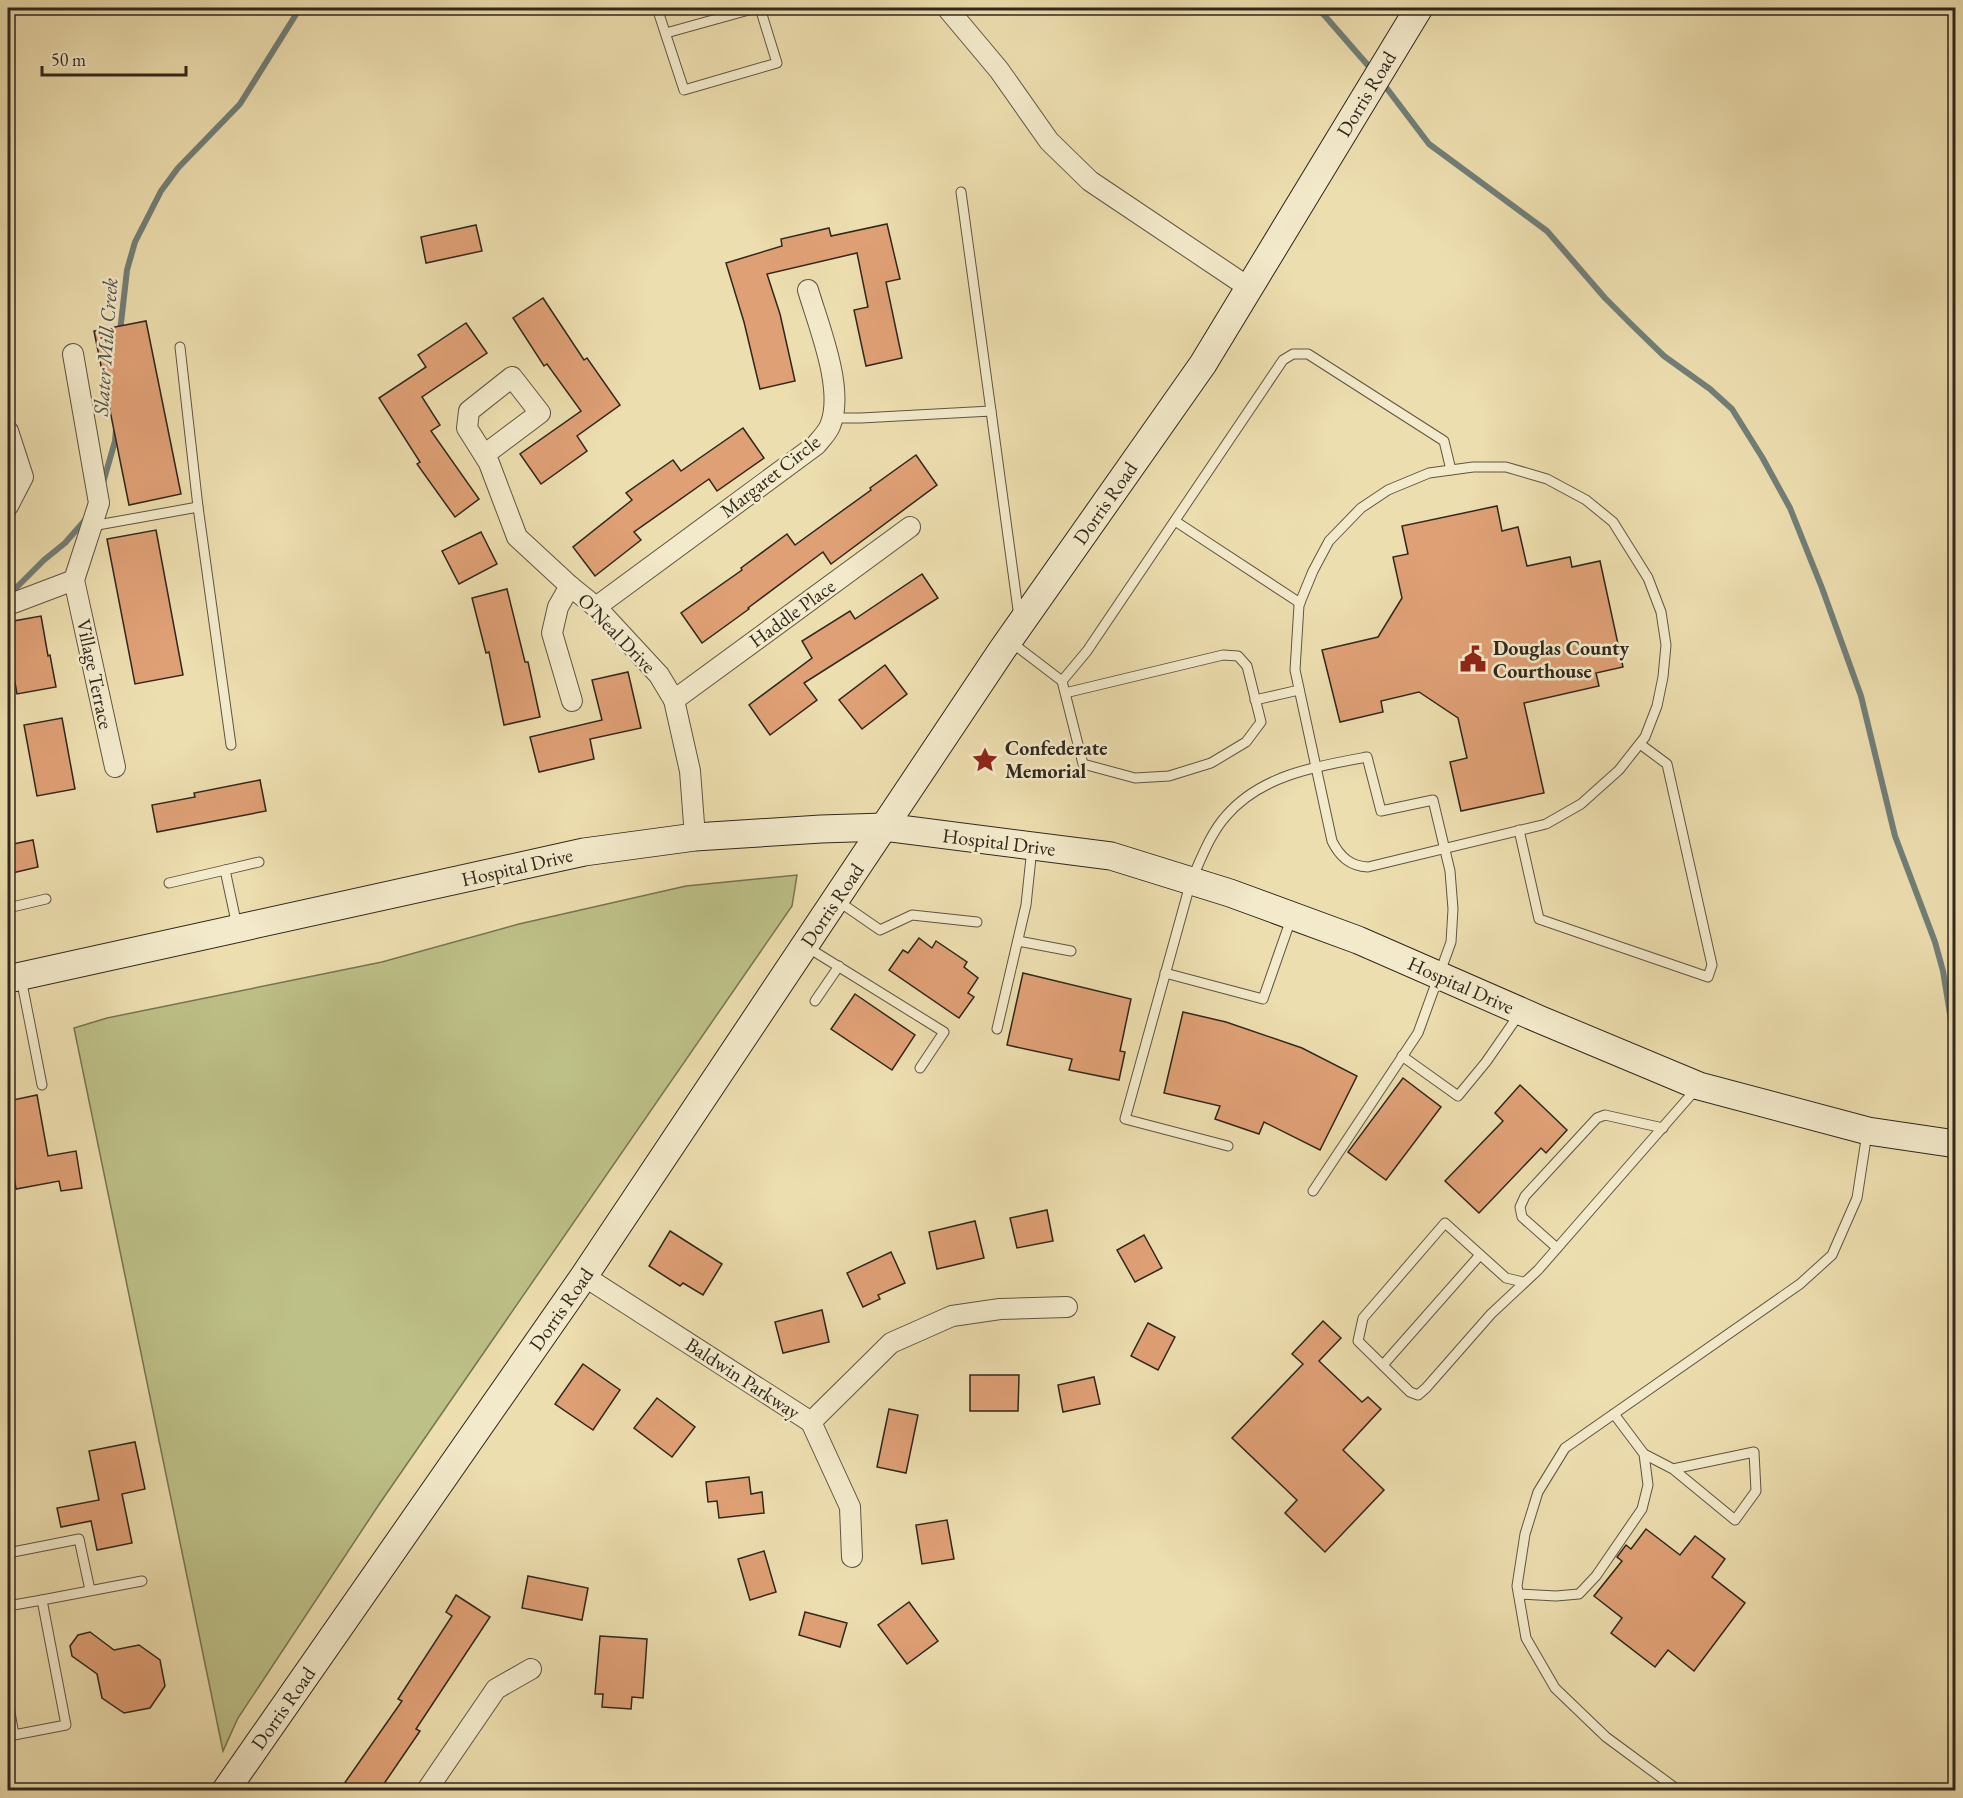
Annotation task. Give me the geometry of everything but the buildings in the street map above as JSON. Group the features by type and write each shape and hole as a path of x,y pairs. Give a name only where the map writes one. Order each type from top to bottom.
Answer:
{"street":[{"path":"948,8 999,70 1049,141 1089,181 1248,287"},
{"name":"Dorris Road","path":"226,1791 584,1276 1014,633 1203,364 1419,8"},
{"name":"Margaret Circle","path":"596,607 816,445 830,427 836,398 832,373 808,290"},
{"path":"8,605 74,580 99,503 73,354"},
{"path":"8,431 23,477 8,506"},
{"name":"O'Neal Drive","path":"484,455 517,537 596,607 658,675 674,700 690,771 695,837"},
{"name":"Haddle Place","path":"674,700 910,527"},
{"name":"Village Terrace","path":"74,580 115,767"},
{"path":"570,586 558,607 552,633 572,701"},
{"name":"Hospital Drive","path":"14,977 584,852 695,837 884,827 1111,856 1191,881 1359,940 1699,1086 1868,1131 1956,1144"},
{"name":"Baldwin Parkway","path":"584,1276 811,1422 850,1507 852,1557"},
{"path":"811,1422 891,1343 952,1316 1000,1309 1067,1307"},
{"path":"427,1791 496,1689 531,1669"}],"lane":[{"path":"657,8 684,90 777,63 758,8 666,33"},
{"path":"961,192 991,411 1014,633 1062,681 1065,693 1083,764 1135,778 1168,776 1211,763 1246,742 1261,722 1247,666 1238,656 1223,655 1065,693"},
{"path":"180,347 198,507 231,745"},
{"path":"1062,681 1087,651 1283,360 1293,354 1308,354 1444,441 1451,470"},
{"path":"831,418 991,411"},
{"path":"1506,467 1546,479 1586,500 1613,522 1648,578 1661,612 1666,645 1657,706 1645,737 1619,770 1581,804 1546,824 1368,867 1357,866 1338,853 1332,841 1299,690 1295,670 1300,603 1329,541 1361,508 1388,490 1429,473 1451,470 1506,467"},
{"path":"92,526 198,507"},
{"path":"1175,520 1300,603"},
{"path":"1255,700 1299,690"},
{"path":"1520,830 1539,919 1708,977 1712,965 1667,764 1640,744"},
{"path":"1227,1146 1125,1119 1191,881 1207,846 1225,816 1252,793 1283,777 1316,766 1366,756 1381,812 1433,800 1450,871 1453,909 1451,942 1418,1033 1313,1191"},
{"path":"997,1029 1026,905 1033,846"},
{"path":"169,883 259,862"},
{"path":"225,870 237,929"},
{"path":"8,908 46,899"},
{"path":"836,900 880,930 912,915 977,922"},
{"path":"1165,972 1263,999 1292,916"},
{"path":"1018,941 1071,951"},
{"path":"805,945 944,1032 920,1068"},
{"path":"815,1001 838,966"},
{"path":"14,977 42,1085"},
{"path":"1402,1056 1458,1096 1486,1062 1521,1011"},
{"path":"1523,1282 1506,1278 1445,1223 1363,1318 1358,1341 1410,1392 1418,1395 1491,1314 1538,1270 1699,1086"},
{"path":"1557,1248 1522,1217 1520,1207 1525,1196 1597,1118 1605,1115 1663,1128"},
{"path":"1678,1791 1606,1737 1556,1688 1526,1638 1517,1586 1525,1534 1538,1492 1565,1449 1800,1284 1832,1255 1857,1198 1868,1131"},
{"path":"1383,1365 1480,1255"},
{"path":"1614,1414 1644,1454 1672,1469 1735,1520 1756,1491 1754,1452 1672,1469"},
{"path":"1519,1594 1556,1596 1579,1594 1596,1576 1642,1509 1648,1485 1644,1454"},
{"path":"8,1553 79,1539 90,1590"},
{"path":"8,1606 142,1581"},
{"path":"8,1701 14,1735 66,1725 42,1600"}],"green space":[{"path":"797,875 792,906 380,1503 238,1718 223,1751 74,1028 107,1018 382,962 519,924 686,886"}],"waterway":[{"name":"Slater Mill Creek","path":"120,332 127,270 135,242 161,191 178,168 240,104 300,8"},
{"path":"1318,8 1372,70"},
{"path":"1382,82 1429,144 1547,231 1605,298 1664,356 1710,389 1732,409 1762,457 1790,508 1861,696 1895,836 1935,942 1943,971 1952,1026 1956,1103"},
{"name":"Slater Mill Creek","path":"103,483 115,441 116,429"},
{"name":"Slater Mill Creek","path":"8,596 44,560 65,543 86,519"}],"place":[{"name":"Douglas County Courthouse","path":"1473,659"},
{"name":"Confederate Memorial","path":"985,760"}]}
